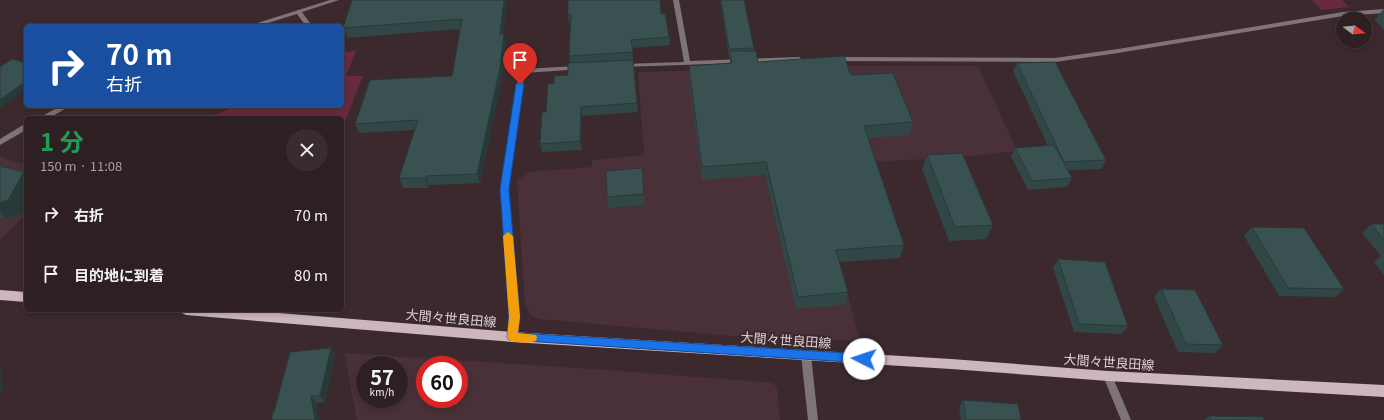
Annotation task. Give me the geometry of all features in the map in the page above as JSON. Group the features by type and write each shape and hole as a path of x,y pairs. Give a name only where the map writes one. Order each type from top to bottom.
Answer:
{"main road":[{"path":"0,295 24,297"},
{"name":"大間々世良田線","path":"210,312 512,337 806,355 1108,376 1384,391"}],"street":[{"path":"258,24 336,0"},
{"path":"676,0 687,62"},
{"path":"825,59 1055,60 1343,14 1384,11"},
{"path":"299,12 308,24"},
{"path":"616,66 687,62 810,59"},
{"path":"512,337 515,317 504,189 522,71 585,68"},
{"path":"47,116 62,108"},
{"path":"0,142 24,128"},
{"path":"806,355 813,420"},
{"path":"1108,376 1126,420"}],"shaded area":[{"path":"1312,0 1342,0 1349,7 1322,10"},
{"path":"356,51 346,76 363,76 344,124 344,116 212,116 231,108 344,108 344,52"},
{"path":"837,66 978,66 1017,151 963,157 814,165 860,341 731,336 540,319 530,315 525,302 517,180 530,172 592,167 592,160 644,155 638,72"},
{"path":"0,157 24,164 24,216 0,240"},
{"path":"344,353 391,356 356,356 356,408 408,408 408,357 416,358 416,408 468,408 468,361 772,383 777,387 780,420 357,420"}],"building":[{"path":"352,0 504,0 500,34 504,34 500,68 477,174 426,176 425,178 399,178 418,120 355,124 370,80 452,76 462,19 344,28"},
{"path":"568,0 660,0 661,14 665,13 669,37 631,40 633,52 569,56 571,15 568,15"},
{"path":"721,0 744,0 754,48 729,49"},
{"path":"730,51 756,51 758,62 844,56 851,75 893,73 913,122 864,126 904,245 836,250 848,292 798,297 766,162 702,167 689,66 732,63"},
{"path":"12,59 24,62 24,82 0,100 0,67"},
{"path":"633,60 637,103 581,107 580,141 540,144 542,112 546,112 548,84 554,84 554,76 568,75 568,63"},
{"path":"1055,62 1106,160 1064,162 1017,63"},
{"path":"1054,145 1072,178 1032,181 1015,148"},
{"path":"962,153 993,225 955,227 927,155"},
{"path":"0,166 24,172 8,200 0,203"},
{"path":"642,168 644,194 607,197 606,171"},
{"path":"1371,224 1384,224 1384,240"},
{"path":"1252,227 1304,228 1344,289 1288,288"},
{"path":"1058,259 1105,262 1128,326 1079,324"},
{"path":"1161,289 1195,290 1223,345 1186,344"},
{"path":"331,348 320,396 311,396 315,420 272,420 272,413 274,412 290,352"},
{"path":"963,400 1018,404 1021,420 966,420"},
{"path":"1209,416 1263,417 1264,420 1211,420"}],"slow traffic":[{"path":"508,236 515,317 512,337 532,338"}],"route":[{"path":"520,84 504,189 515,317 512,337 864,359"}]}
